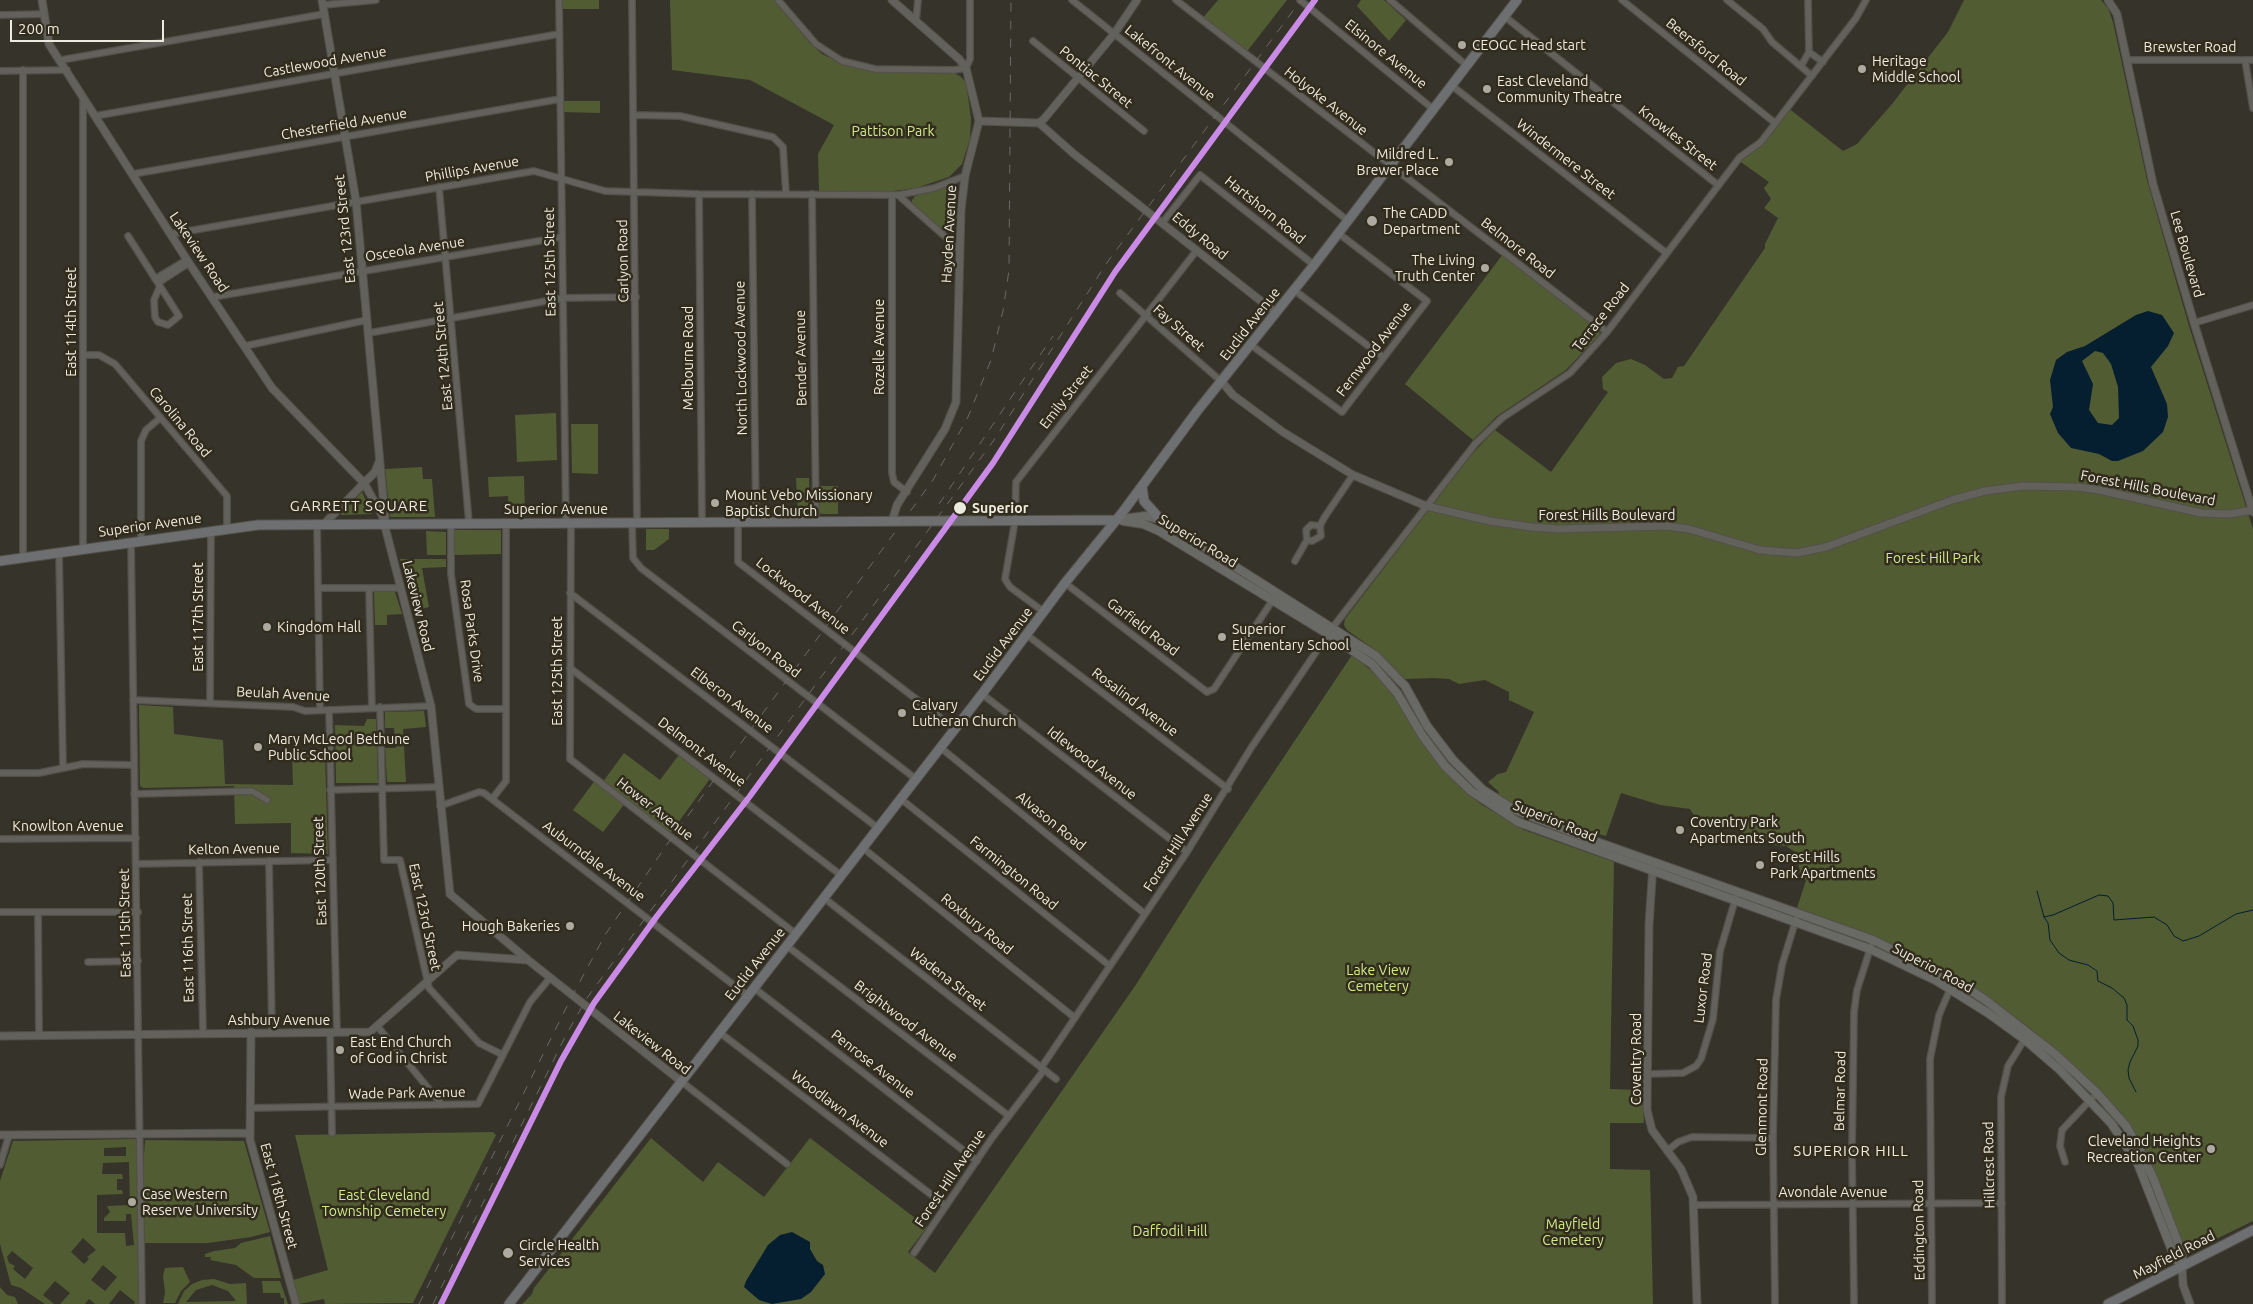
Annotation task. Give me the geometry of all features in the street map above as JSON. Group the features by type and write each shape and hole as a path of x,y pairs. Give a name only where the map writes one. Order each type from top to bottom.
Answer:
{"main road":[{"name":"Euclid Avenue","path":"509,1304 941,748 1065,583 1252,345 1517,0"},
{"path":"1142,486 1144,501 1160,519"},
{"name":"Superior Road","path":"1115,520 1145,516 1160,519 1274,597"},
{"name":"Superior Avenue","path":"0,561 258,525 321,523 1115,520"},
{"name":"Superior Road","path":"1115,520 1151,527 1330,630 1381,672 1423,728 1445,766 1471,791 1518,822 1651,872 1798,913 1873,940 1954,980 2029,1032 2126,1126 2154,1180 2182,1254 2182,1266"},
{"name":"Superior Road","path":"1423,728 1483,790 1513,809 1531,818 1654,863 1795,922 1870,949 1950,988 2024,1039 2094,1096 2130,1150 2146,1183 2175,1258 2182,1266"},
{"path":"2118,1132 2126,1126"},
{"path":"2146,1183 2154,1180"},
{"path":"2162,1224 2170,1222"},
{"name":"Mayfield Road","path":"2108,1304 2253,1230"}],"street":[{"name":"Lakeview Road","path":"42,0 50,44 94,116 188,261 272,388 364,483 385,523 431,706 450,894 550,978 787,1164"},
{"path":"322,2 376,0"},
{"name":"East 125th Street","path":"559,0 560,179 570,592 570,759"},
{"name":"Carlyon Road","path":"632,0 636,297 633,558 641,568 916,779"},
{"path":"778,0 816,44 831,55 851,64 875,69 966,68"},
{"path":"892,0 959,59 966,68 979,121 1040,123 1114,34 1137,0"},
{"path":"916,21 918,0"},
{"path":"966,68 970,56 970,0"},
{"name":"Lakefront Avenue","path":"1072,0 1347,220"},
{"name":"Holyoke Avenue","path":"1176,0 1389,165"},
{"name":"Elsinore Avenue","path":"1300,0 1433,109"},
{"path":"1390,0 1466,65"},
{"name":"Beersford Road","path":"1622,0 1775,123"},
{"path":"1727,0 1763,29 1772,42 1812,76"},
{"path":"1801,66 1809,52 1808,0"},
{"name":"Terrace Road","path":"1330,630 1426,506 1489,429 1508,413 1570,372 1607,332 1665,252 1740,157 1761,142 1856,18 1866,0"},
{"name":"Lee Boulevard","path":"2108,0 2117,14 2154,184 2194,324 2253,511"},
{"name":"East 123rd Street","path":"322,2 356,201 385,523"},
{"path":"0,14 44,14"},
{"path":"60,60 324,14"},
{"name":"Knowles Street","path":"1504,16 1718,185"},
{"name":"Castlewood Avenue","path":"94,116 559,34"},
{"name":"Pontiac Street","path":"1033,41 1144,131"},
{"path":"1809,52 1823,62"},
{"name":"Brewster Road","path":"2127,60 2253,60"},
{"path":"2245,60 2253,108"},
{"path":"0,70 67,70"},
{"path":"23,557 24,70"},
{"name":"Windermere Street","path":"1451,85 1665,252"},
{"name":"East 114th Street","path":"83,96 83,549"},
{"name":"Chesterfield Avenue","path":"133,174 560,99"},
{"path":"634,115 680,116 773,137 783,147 786,194"},
{"name":"Hayden Avenue","path":"892,521 897,505 907,492 945,429 956,402 959,371 959,249 965,176 979,121"},
{"name":"Eddy Road","path":"1040,123 1074,154 1276,312"},
{"name":"Belmore Road","path":"1389,165 1607,332"},
{"name":"Phillips Avenue","path":"171,234 534,171 605,191 699,194 895,195 934,188 965,176"},
{"name":"Hartshorn Road","path":"1163,222 1200,174 1314,265"},
{"name":"East 124th Street","path":"439,187 447,257 469,523"},
{"name":"Melbourne Road","path":"699,194 702,522"},
{"name":"North Lockwood Avenue","path":"752,194 756,522"},
{"name":"Bender Avenue","path":"812,194 816,521"},
{"path":"895,195 959,249"},
{"name":"Rozelle Avenue","path":"895,195 892,473 894,482 907,492"},
{"name":"Fernwood Avenue","path":"1252,345 1342,412 1427,301 1338,233"},
{"path":"128,236 158,283 180,316 168,325 158,322 155,317 154,300 158,283 188,261"},
{"name":"Osceola Avenue","path":"213,297 562,237"},
{"name":"Emily Street","path":"1044,612 1010,587 1005,579 1015,521 1016,482 1197,250"},
{"path":"1294,290 1383,357"},
{"name":"Fay Street","path":"1120,293 1222,382"},
{"path":"368,333 563,298 636,297"},
{"path":"2194,324 2253,306"},
{"path":"246,346 367,320"},
{"name":"Carolina Road","path":"84,355 99,355 115,364 228,496 227,528"},
{"name":"Forest Hills Boulevard","path":"1222,382 1233,395 1283,432 1353,475 1426,506 1490,521 1531,527 1559,529 1666,526 1689,528 1760,550 1797,553 1826,547 1952,500 1985,491 2023,486 2077,486 2201,513 2230,514 2253,511"},
{"name":"East 115th Street","path":"142,1304 138,912 133,700 136,541 141,441 146,430 160,418"},
{"path":"320,710 318,588 321,523 377,469 379,457"},
{"path":"1308,540 1312,541 1321,536 1320,526 1353,475"},
{"name":"Lockwood Avenue","path":"738,522 738,562 955,729"},
{"name":"Rosa Parks Drive","path":"451,523 451,574 469,704 476,709 506,709"},
{"path":"492,799 506,781 506,523"},
{"path":"1295,561 1308,540 1306,530 1311,525 1320,526"},
{"name":"East 117th Street","path":"210,703 211,531"},
{"path":"59,552 61,755 63,768"},
{"name":"Garfield Road","path":"1065,583 1206,692 1214,689 1274,597"},
{"path":"318,588 401,588"},
{"path":"369,588 372,708"},
{"name":"Elberon Avenue","path":"570,592 878,828"},
{"name":"Forest Hill Avenue","path":"914,1253 1042,1069 1187,852 1228,789 1251,748 1330,630"},
{"name":"Rosalind Avenue","path":"1027,635 1228,789"},
{"name":"Delmont Avenue","path":"570,668 842,876"},
{"name":"Idlewood Avenue","path":"982,694 1187,852"},
{"name":"Beulah Avenue","path":"133,700 320,710 431,706"},
{"name":"East 123rd Street","path":"380,708 384,860 400,860 428,988 479,1042 503,1055"},
{"name":"East 120th Street","path":"329,710 333,860 332,1133"},
{"name":"Alvason Road","path":"941,748 1145,914"},
{"name":"Hower Avenue","path":"570,759 796,934"},
{"path":"1445,766 1453,760"},
{"path":"0,773 39,773 83,764 134,765"},
{"path":"330,790 438,787"},
{"path":"134,794 252,791 267,800"},
{"name":"Auburndale Avenue","path":"440,806 479,792 492,799 751,992"},
{"name":"Farmington Road","path":"901,798 1110,966"},
{"name":"Knowlton Avenue","path":"0,839 136,838"},
{"name":"Roxbury Road","path":"863,848 1075,1018"},
{"name":"Kelton Avenue","path":"136,864 333,860"},
{"path":"269,861 272,1032"},
{"name":"East 116th Street","path":"198,862 203,1032"},
{"name":"Coventry Road","path":"1654,863 1651,872 1648,1119 1655,1136 1686,1178 1694,1205 1697,1304"},
{"name":"Luxor Road","path":"1648,1074 1684,1074 1696,1066 1702,1059 1714,1019 1720,952 1736,897"},
{"name":"Wadena Street","path":"824,898 1056,1079"},
{"path":"0,912 138,912"},
{"path":"38,912 40,1035"},
{"name":"Glenmont Road","path":"1776,1304 1773,1138 1776,1000 1782,965 1798,913"},
{"name":"Belmar Road","path":"1854,1304 1854,1012 1857,990 1873,940"},
{"name":"Brightwood Avenue","path":"787,946 1009,1116"},
{"path":"442,1105 378,1027 457,955 528,960"},
{"path":"88,962 138,961"},
{"name":"Wade Park Avenue","path":"251,1108 478,1104 530,1002 550,978"},
{"name":"Eddington Road","path":"1932,1304 1930,1059 1939,1015 1954,980"},
{"name":"Penrose Avenue","path":"751,992 977,1161"},
{"name":"Ashbury Avenue","path":"0,1036 203,1032 370,1032 378,1027"},
{"name":"East 118th Street","path":"251,1032 250,1133 256,1165 296,1304"},
{"name":"Woodlawn Avenue","path":"719,1032 946,1206"},
{"name":"Hillcrest Road","path":"2002,1304 2002,1087 2008,1066 2029,1032"},
{"path":"2065,1162 2060,1146 2062,1130 2094,1096"},
{"path":"0,1135 250,1133"},
{"path":"0,1164 9,1135"},
{"path":"1667,1151 1678,1142 1692,1137 1773,1138"},
{"name":"Avondale Avenue","path":"1694,1205 2002,1203"},
{"name":"Superior Road","path":"2182,1266 2183,1285 2190,1304"}],"green space":[{"path":"562,0 599,0 599,9 562,9"},
{"name":"Pattison Park","path":"670,0 774,0 809,42 822,54 844,65 872,72 954,73 960,76 966,82 971,118 970,139 962,164 949,177 916,188 885,192 819,191 818,154 834,125 750,80 672,70"},
{"path":"1218,0 1287,0 1245,54 1201,20"},
{"path":"1361,0 1384,0 1406,20 1389,41 1357,6"},
{"name":"Forest Hill Park","path":"1964,0 2101,0 2108,8 2113,22 2147,180 2189,326 2253,529 2253,1221 2194,1250 2185,1248 2144,1147 2122,1114 2099,1090 2031,1029 1956,977 1873,936 1797,908 1806,880 1800,875 1797,853 1786,846 1771,845 1744,836 1742,828 1732,822 1719,822 1707,817 1695,817 1690,809 1660,805 1621,793 1606,836 1599,834 1597,838 1514,807 1497,796 1499,792 1488,782 1498,774 1506,772 1534,712 1509,700 1509,692 1485,680 1459,684 1449,679 1405,679 1378,652 1347,630 1344,625 1345,619 1427,512 1473,453 1495,430 1551,472 1608,392 1603,389 1602,377 1616,363 1631,359 1645,365 1664,379 1672,378 1678,367 1684,366 1765,248 1765,244 1778,218 1764,208 1771,199 1764,188 1769,182 1738,160 1761,142 1787,107 1843,151 1857,144 1892,104 1948,32"},
{"path":"563,101 600,101 600,113 562,112"},
{"path":"953,184 958,188 954,228 950,232 944,232 912,203 912,200 915,196"},
{"path":"1503,254 1599,328 1600,334 1566,370 1497,416 1473,440 1405,384"},
{"path":"556,413 557,460 517,462 515,415"},
{"path":"571,424 598,424 598,474 572,473"},
{"path":"422,467 423,479 432,479 435,517 390,517 385,469"},
{"path":"524,476 525,514 509,514 508,496 489,497 488,477"},
{"path":"796,478 809,478 809,514 798,514"},
{"path":"818,486 838,486 838,514 821,514 818,511"},
{"path":"362,492 372,514 341,515 341,514"},
{"path":"646,529 669,529 669,539 654,550 646,550"},
{"path":"455,530 501,530 501,554 455,555"},
{"path":"426,531 446,532 446,555 427,555"},
{"path":"400,559 446,559 446,567 422,568 429,607 413,611"},
{"path":"374,592 395,592 402,614 387,615 387,625 375,625"},
{"name":"Lake View Cemetery","path":"1352,655 1383,680 1431,755 1461,788 1482,805 1524,830 1614,862 1610,1089 1642,1090 1644,1123 1610,1123 1610,1169 1650,1170 1653,1304 522,1304 532,1294 534,1288 651,1138 703,1182 718,1162 764,1197 810,1138 927,1227 908,1252 935,1273 1135,986 1211,866"},
{"path":"139,705 173,707 174,734 223,740 225,784 293,785 292,754 325,754 328,854 291,853 291,823 235,824 234,786 143,788 140,786"},
{"path":"424,711 426,727 403,729 406,782 387,782 385,748 396,748 394,728 385,728 385,712"},
{"path":"367,719 376,719 378,783 336,783 335,725 364,726"},
{"path":"681,752 712,776 669,835 626,802 603,832 573,810 596,779 602,783 624,753 660,780"},
{"name":"East Cleveland Township Cemetery","path":"493,1132 496,1135 413,1303 325,1304 324,1299 299,1304 293,1280 328,1270 295,1135"},
{"path":"137,1139 139,1304 134,1304 135,1302 120,1290 109,1304 95,1304 89,1299 85,1304 60,1304 70,1293 55,1281 43,1295 54,1304 45,1304 21,1288 11,1285 0,1244 0,1181 13,1141","holes":["126,1147 126,1156 104,1156 104,1148","129,1162 130,1205 107,1206 110,1212 104,1218 104,1221 126,1221 126,1214 131,1214 134,1245 126,1246 125,1233 97,1233 97,1195 123,1194 122,1190 117,1190 117,1179 123,1179 122,1174 102,1174 103,1163","83,1238 96,1250 87,1257 89,1259 84,1264 71,1252","12,1251 33,1268 25,1279 13,1269 15,1266 9,1263 7,1257","103,1265 117,1277 105,1291 91,1280"]},
{"path":"145,1140 244,1141 270,1232 251,1237 208,1243 145,1243 142,1185"},
{"path":"270,1236 281,1278 254,1278 236,1265 210,1260 211,1257 205,1257 205,1254 214,1251 235,1248 241,1243"},
{"path":"183,1267 190,1282 181,1291 175,1303 163,1303 165,1293 163,1276 165,1268"},
{"path":"214,1279 230,1284 246,1283 247,1304 178,1304 184,1291 192,1284 202,1280","holes":["212,1285 228,1291 236,1301 186,1302 196,1290"]},
{"path":"262,1281 280,1281 288,1304 284,1304 284,1298 281,1298 280,1293 263,1293"},
{"path":"0,1287 7,1295 15,1297 18,1304 0,1304"}],"water":[{"path":"2148,311 2162,315 2174,333 2168,346 2151,367 2167,404 2168,417 2163,432 2143,451 2118,461 2112,461 2099,454 2071,448 2058,433 2050,414 2053,407 2050,380 2056,360 2067,352 2085,346 2136,315","holes":["2095,351 2103,353 2111,364 2118,387 2119,418 2112,425 2098,423 2089,410 2093,384 2082,361"]},
{"path":"792,1232 810,1242 810,1249 817,1261 823,1265 825,1274 811,1292 801,1299 772,1304 759,1300 744,1287 746,1281 768,1245 780,1235"}],"waterway":[{"path":"2037,891 2044,917 2048,923 2050,940 2059,953 2069,960 2088,965 2097,971 2098,981 2112,988 2124,998 2127,1005 2127,1020 2133,1026 2138,1040 2138,1046 2128,1070 2129,1078 2136,1092"},
{"path":"2044,917 2099,895 2108,896 2113,903 2114,920 2154,917 2167,925 2174,936 2183,941 2199,936 2236,914 2253,910"}],"railway":[{"path":"419,1304 569,1002 605,935 668,843 933,480 968,417 991,360 1003,311 1009,270 1011,0"},
{"path":"433,1304 566,1035 587,998 994,440 1106,264 1301,0"},
{"path":"939,504 1053,336"}],"transit line":[{"path":"441,1304 561,1061 594,1003 657,916 750,796 993,463 1115,272 1315,0"}],"place":[{"name":"CEOGC Head start","path":"1462,45"},
{"name":"Heritage Middle School","path":"1862,69"},
{"name":"East Cleveland Community Theatre","path":"1487,89"},
{"name":"Mildred L. Brewer Place","path":"1449,162"},
{"name":"The CADD Department","path":"1372,221"},
{"name":"The Living Truth Center","path":"1485,268"},
{"name":"Mount Vebo Missionary Baptist Church","path":"715,503"},
{"name":"Superior","path":"960,508"},
{"name":"Kingdom Hall","path":"267,627"},
{"name":"Superior Elementary School","path":"1222,637"},
{"name":"Calvary Lutheran Church","path":"902,713"},
{"name":"Mary McLeod Bethune Public School","path":"258,747"},
{"name":"Coventry Park Apartments South","path":"1680,830"},
{"name":"Forest Hills Park Apartments","path":"1760,865"},
{"name":"Hough Bakeries","path":"570,926"},
{"name":"East End Church of God in Christ","path":"340,1050"},
{"name":"Cleveland Heights Recreation Center","path":"2211,1149"},
{"name":"Case Western Reserve University","path":"132,1202"},
{"name":"Circle Health Services","path":"508,1253"}],"district":[{"name":"GARRETT SQUARE","path":"359,506"},
{"name":"SUPERIOR HILL","path":"1851,1151"}],"park label":[{"name":"Daffodil Hill","path":"1170,1231"},
{"name":"Mayfield Cemetery","path":"1573,1232"}]}
